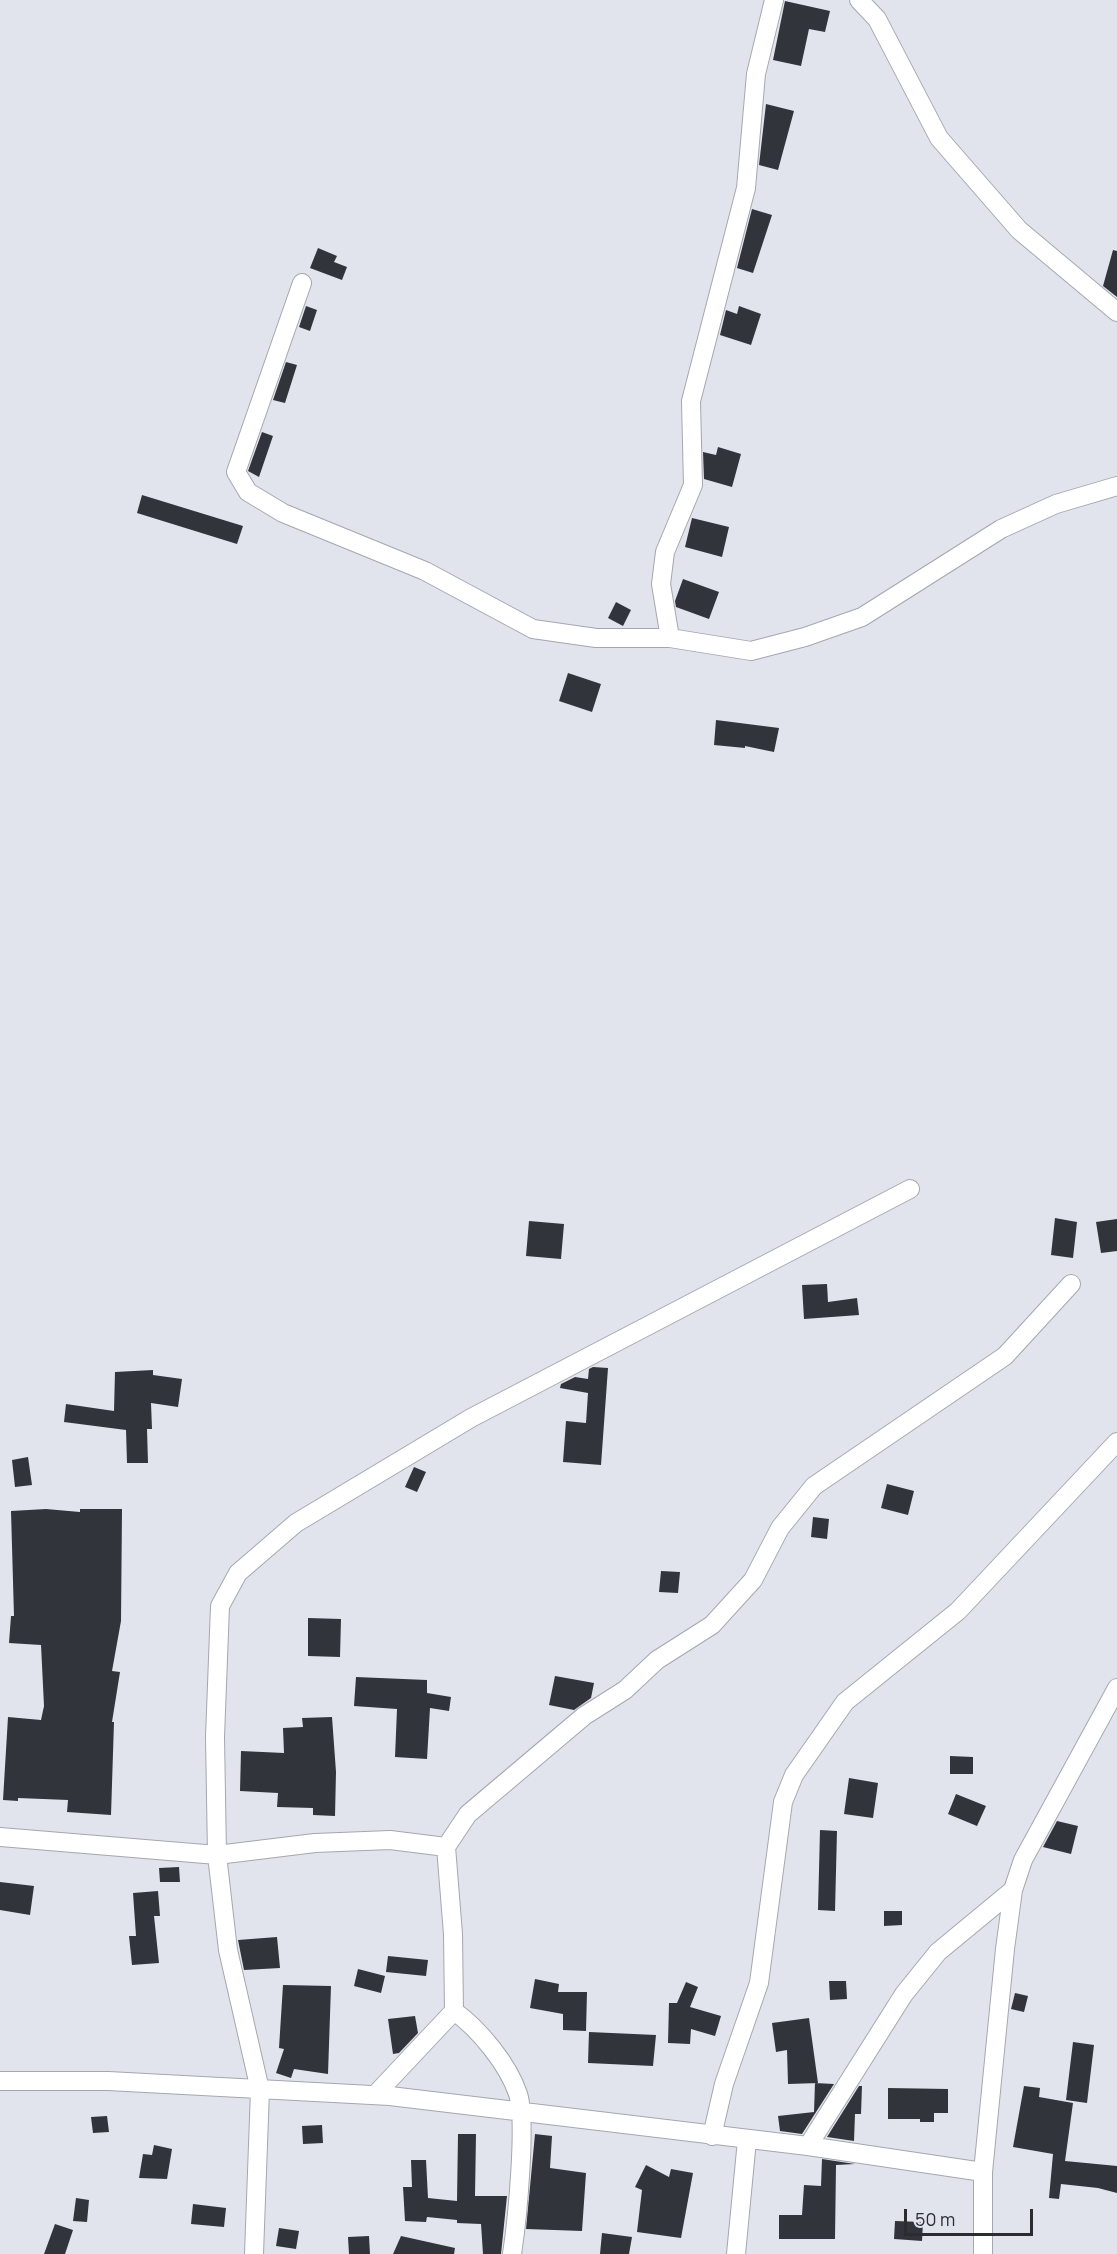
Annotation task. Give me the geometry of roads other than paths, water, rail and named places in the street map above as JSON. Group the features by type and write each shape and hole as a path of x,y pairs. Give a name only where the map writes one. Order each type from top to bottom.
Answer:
{"street":[{"path":"670,638 661,584 665,552 693,485 691,401 746,188 756,74 774,0"},
{"path":"860,0 878,19 939,138 1019,230 1117,312"},
{"path":"302,283 237,472 248,492 283,513 425,571 533,629 596,638 670,638 751,651 806,637 862,617 1001,529 1056,504 1117,486"},
{"path":"254,2254 260,2090 228,1950 217,1855 215,1737 220,1606 238,1573 296,1523 471,1418 910,1189"},
{"path":"375,2095 454,2011 452,1924 446,1847 468,1814 584,1716 625,1690 657,1660 712,1625 753,1580 780,1528 814,1486 1005,1356 1071,1284"},
{"path":"712,2136 724,2084 759,1983 783,1802 794,1774 845,1702 958,1611 1117,1442"},
{"path":"983,2254 983,2172 1013,1890 1023,1860 1117,1688"},
{"path":"0,1837 217,1855 315,1844 390,1840 446,1847"},
{"path":"808,2146 904,1994 938,1952 1013,1890"},
{"path":"454,2011 469,2021 502,2064 518,2094 520,2112 516,2248"},
{"path":"0,2081 108,2081 375,2095 808,2146 983,2172"},
{"path":"736,2254 747,2140"}]}
